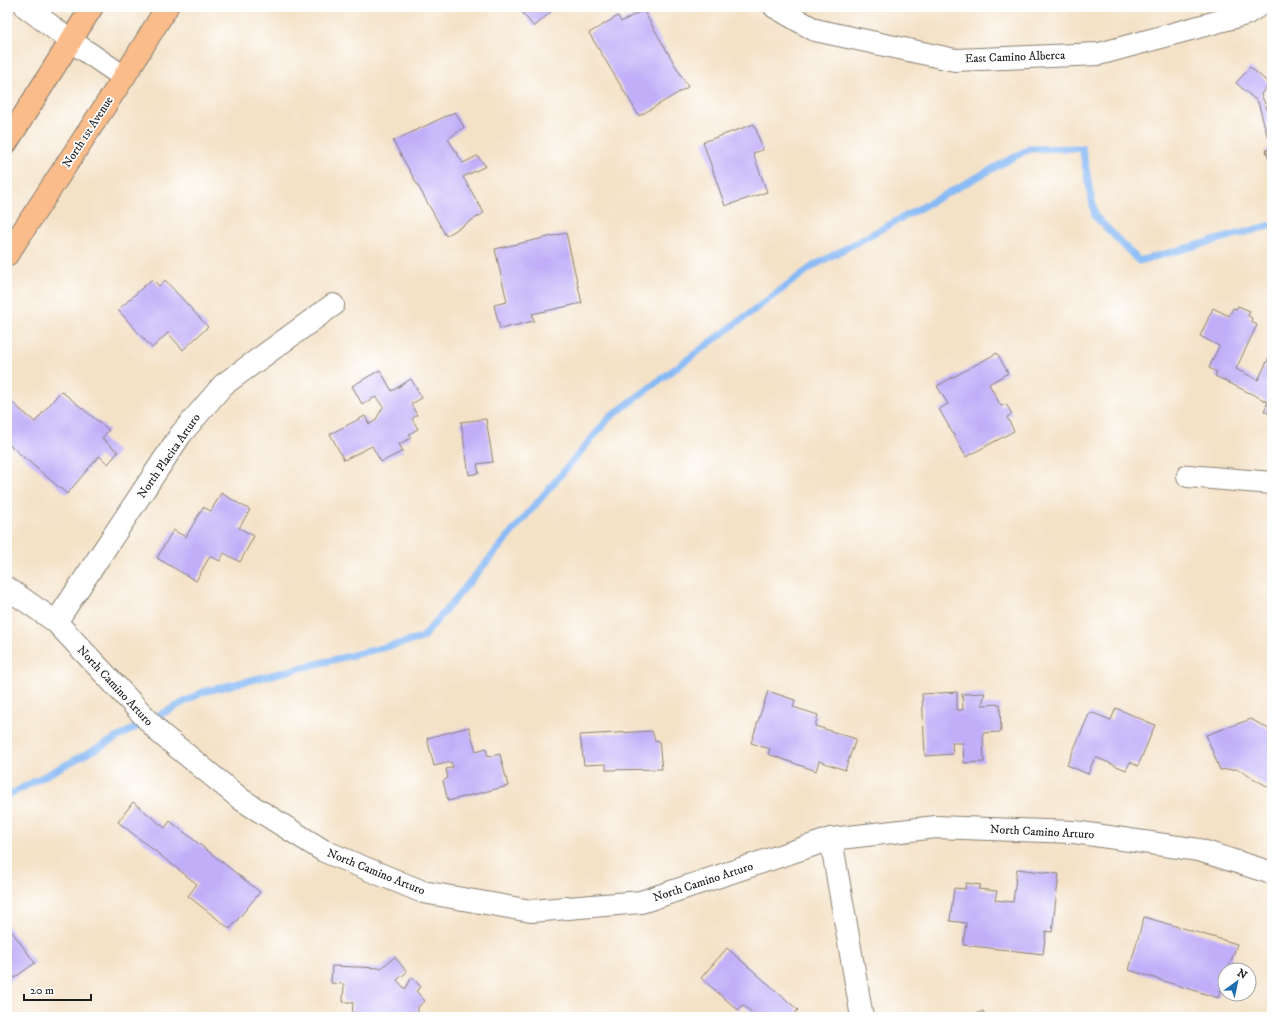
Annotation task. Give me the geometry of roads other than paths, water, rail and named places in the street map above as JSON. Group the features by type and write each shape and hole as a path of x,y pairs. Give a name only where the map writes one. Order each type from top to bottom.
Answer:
{"main road":[{"path":"7,142 92,7"},
{"name":"North 1st Avenue","path":"7,255 124,77 167,7"}],"street":[{"path":"26,7 70,41 124,77"},
{"name":"East Camino Alberca","path":"775,7 815,30 955,60 1099,54 1246,14 1257,7"},
{"name":"North Placita Arturo","path":"56,622 181,434 223,385 333,305"},
{"path":"1188,476 1272,482"},
{"name":"North Camino Arturo","path":"7,588 56,622 160,734 242,800 324,851 423,892 531,911 641,902 831,840 936,827 1074,832 1199,850 1272,873"},
{"path":"831,840 862,1017"}],"waterway":[{"path":"7,796 203,692 422,638 610,417 813,266 1029,149 1082,148 1095,216 1139,261 1272,225"}]}
